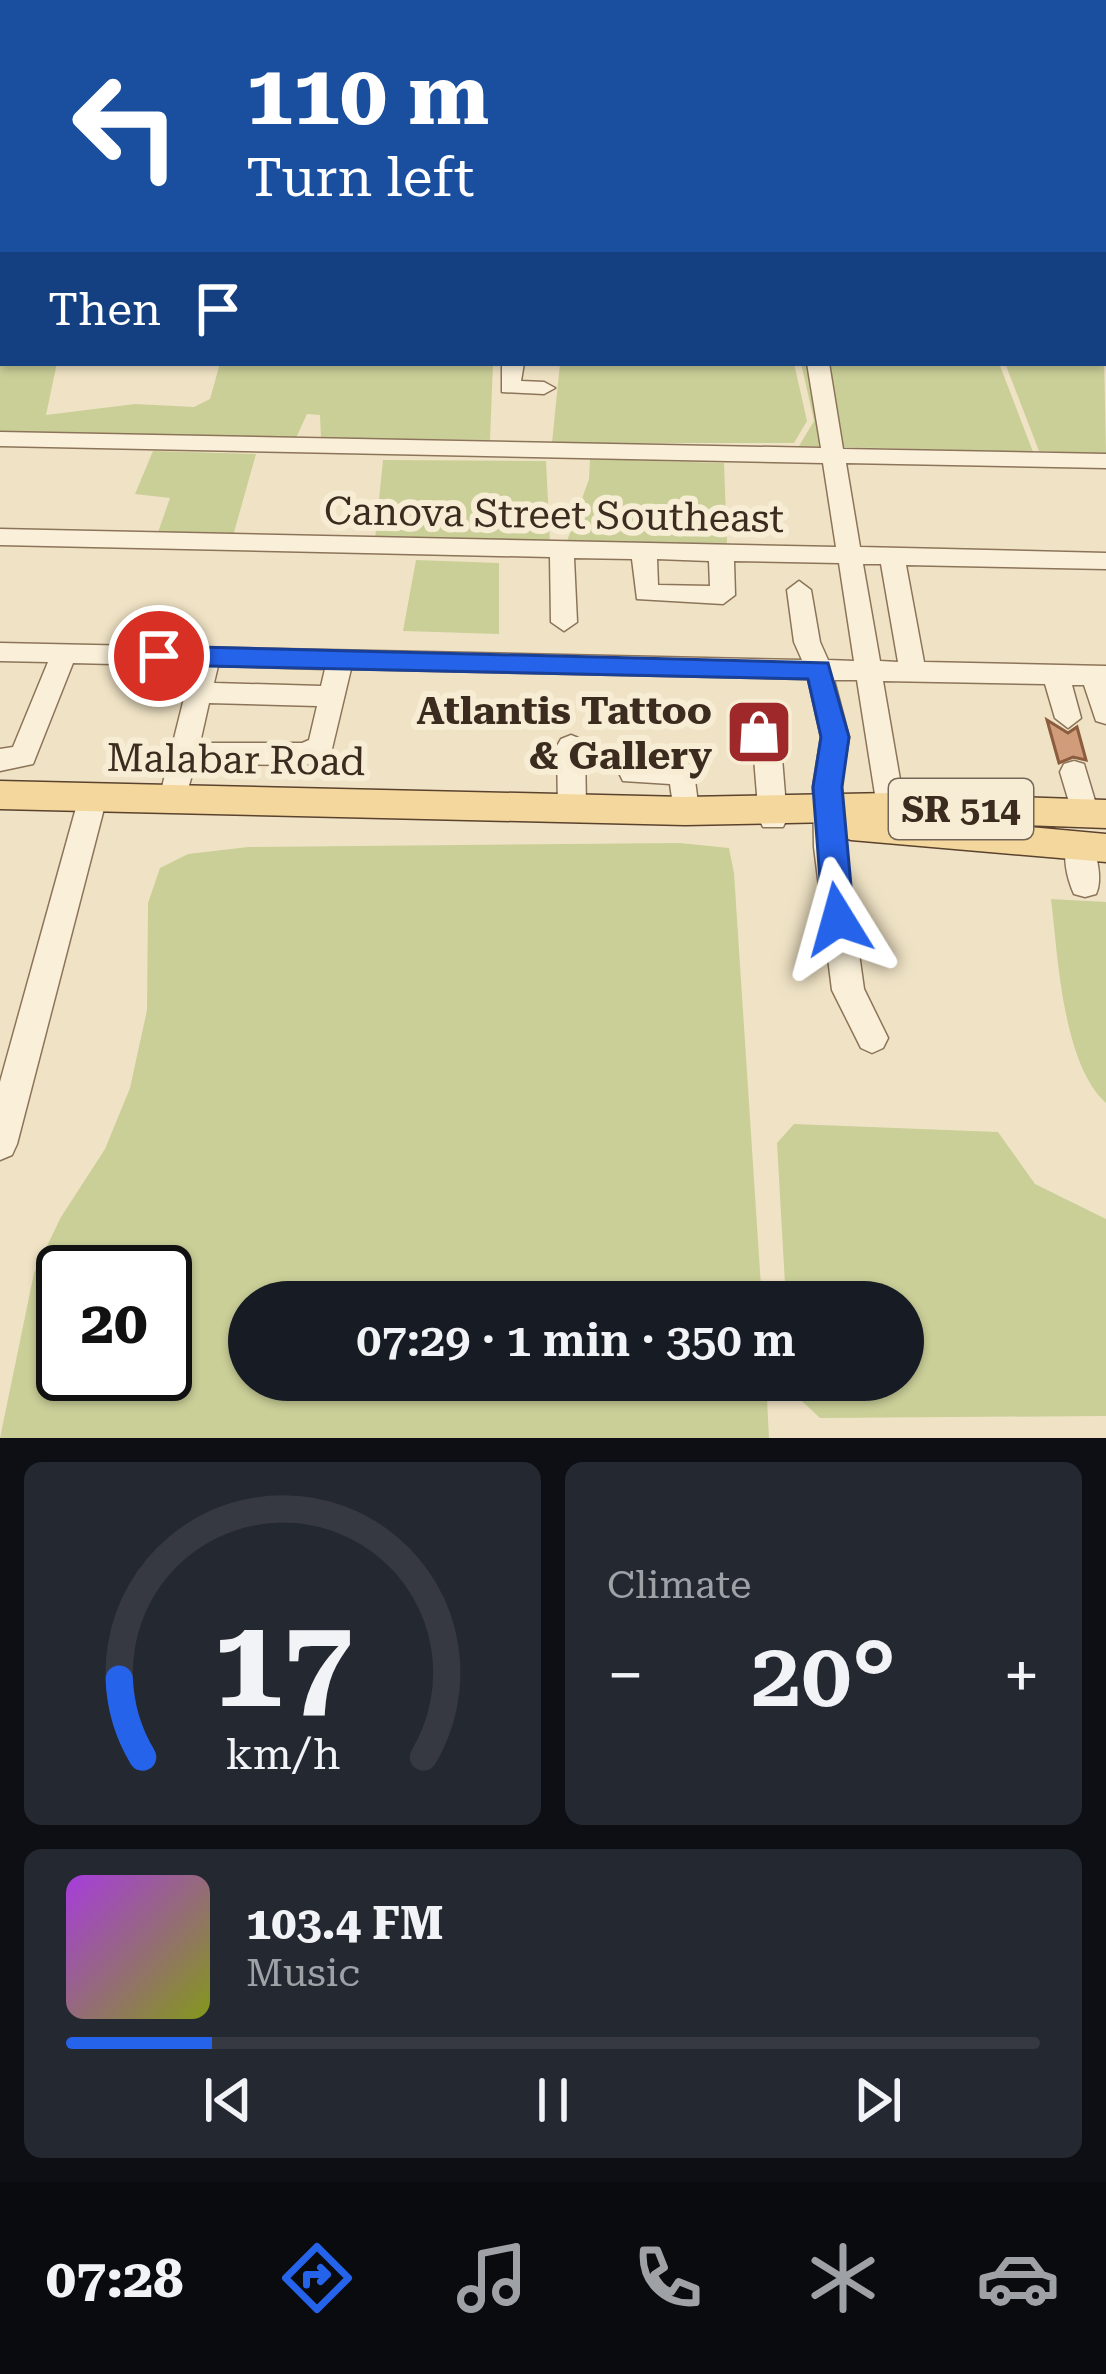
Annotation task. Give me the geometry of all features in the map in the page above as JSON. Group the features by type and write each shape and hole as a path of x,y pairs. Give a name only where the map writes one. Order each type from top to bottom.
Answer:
{"main road":[{"name":"Malabar Road","path":"0,795 685,811 1096,829"}],"street":[{"path":"513,366 510,387 544,388"},
{"path":"818,366 893,819"},
{"path":"0,439 1106,460"},
{"name":"Canova Street Southeast","path":"0,537 1106,561"},
{"path":"562,550 564,622"},
{"path":"644,552 646,593 723,595 721,554"},
{"path":"892,557 913,672"},
{"path":"800,590 807,642 835,737 827,787 848,991 872,1038"},
{"path":"0,652 1100,676 1106,714"},
{"path":"0,760 23,756 64,654"},
{"path":"173,799 207,657"},
{"path":"184,753 306,754 321,746 340,661"},
{"path":"1056,675 1068,718"},
{"path":"199,693 332,696"},
{"path":"571,746 572,808"},
{"path":"768,758 773,814"},
{"path":"1074,772 1096,829 1084,885"},
{"path":"633,773 683,773 685,811"},
{"path":"0,1144 14,1037 93,797"}],"green space":[{"path":"0,366 56,366 46,415 135,404 194,407 210,399 219,366 493,366 490,440 321,438 320,415 307,414 296,438 0,433"},
{"path":"560,366 795,366 807,421 794,443 552,443"},
{"path":"802,366 1000,366 1033,452 799,446 814,421"},
{"path":"1006,366 1104,366 1106,454 1039,451"},
{"path":"153,451 256,454 233,536 157,535 170,498 135,494"},
{"path":"590,459 724,463 727,543 714,547 566,544 589,479"},
{"path":"383,460 546,461 550,542 375,539"},
{"path":"416,560 499,563 499,634 403,631"},
{"path":"680,843 729,848 761,1281 228,1281 228,1401 767,1401 769,1438 0,1438 36,1269 36,1401 192,1401 192,1245 48,1245 105,1149 130,1088 147,1010 148,903 160,868 188,854 248,847"},
{"path":"1051,899 1106,902 1106,1103 1091,1085 1071,1036"},
{"path":"794,1124 998,1132 1035,1184 1106,1219 1106,1416 820,1418 802,1401 924,1401 924,1281 785,1281 777,1143"}],"building":[{"path":"1047,720 1068,733 1077,727 1086,760 1073,757 1059,763"}],"place":[{"name":"Atlantis Tattoo & Gallery","path":"759,732"}],"route":[{"path":"159,656 819,670 835,737 827,787 838,919"}]}
